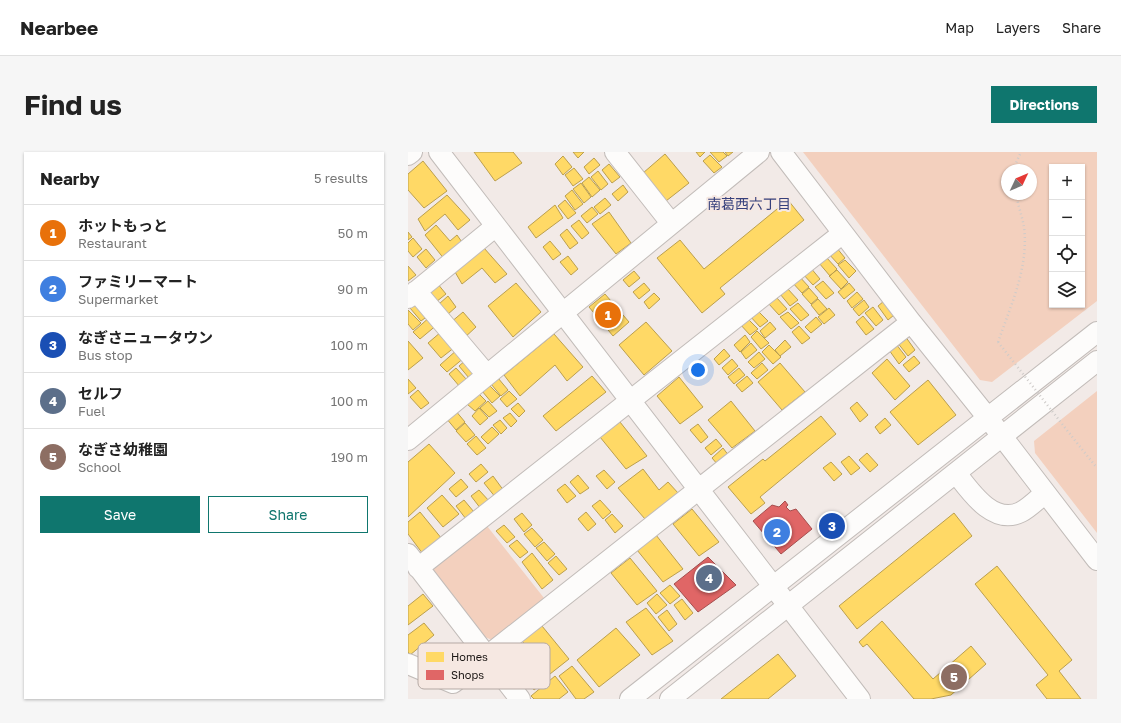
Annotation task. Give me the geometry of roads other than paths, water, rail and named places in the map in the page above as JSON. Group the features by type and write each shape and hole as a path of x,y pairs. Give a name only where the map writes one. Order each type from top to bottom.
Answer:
{"street":[{"path":"408,155 412,152"},
{"path":"439,152 860,699"},
{"path":"615,152 671,224"},
{"path":"408,440 759,152"},
{"path":"781,152 911,322 988,418 1097,560"},
{"path":"487,375 412,295 496,226"},
{"path":"476,643 413,561 630,400 843,232"},
{"path":"505,643 911,322"},
{"path":"630,699 1097,332"},
{"path":"670,699 1097,361"},
{"path":"956,473 977,500 1001,514 1011,515 1021,512 1046,493"},
{"path":"408,664 418,668"},
{"path":"512,689 520,699"}],"place":[{"name":"ホットもっと","path":"608,315"},
{"name":"なぎさニュータウン","path":"832,526"},
{"name":"ファミリーマート","path":"777,532"},
{"name":"セルフ","path":"709,578"},
{"name":"なぎさ幼稚園","path":"954,677"}],"district":[{"name":"南葛西六丁目","path":"749,204"}]}
